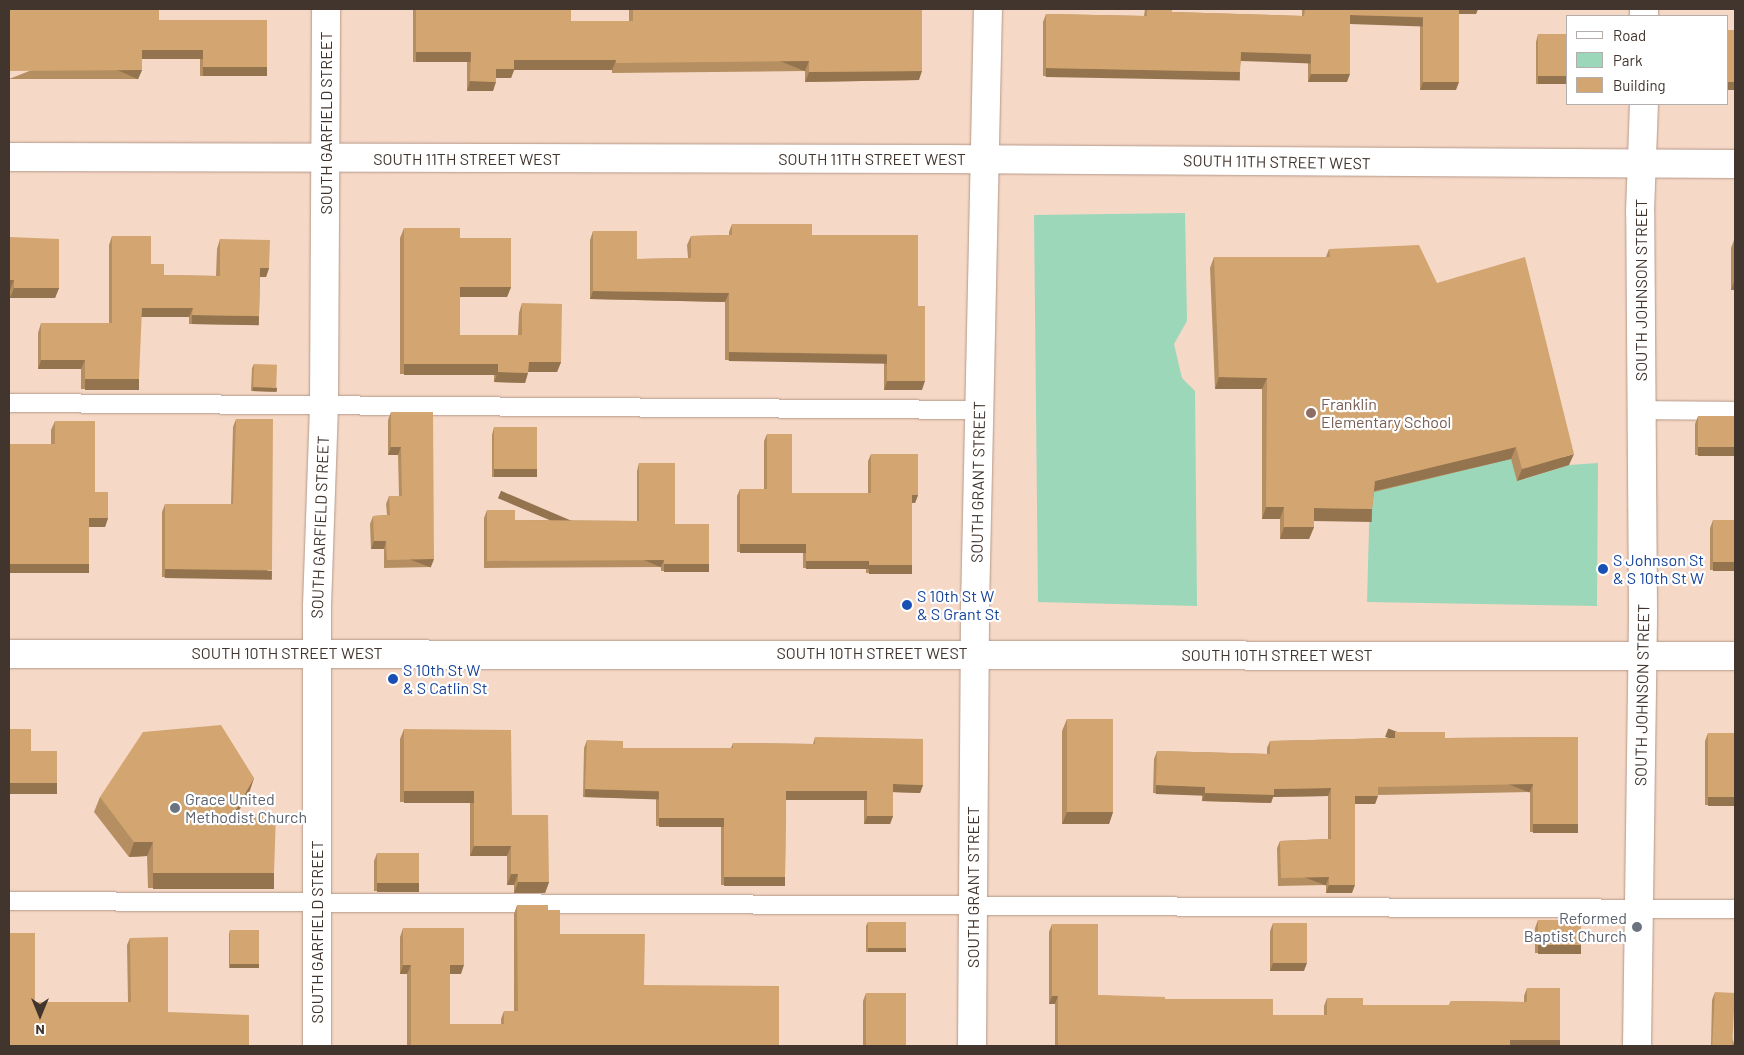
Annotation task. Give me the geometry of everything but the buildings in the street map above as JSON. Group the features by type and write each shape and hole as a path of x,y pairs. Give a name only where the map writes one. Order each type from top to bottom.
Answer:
{"street":[{"name":"SOUTH GARFIELD STREET","path":"317,1046 317,653 324,404 326,9"},
{"name":"SOUTH GRANT STREET","path":"972,1046 975,653 988,9"},
{"name":"SOUTH JOHNSON STREET","path":"1637,1046 1643,655 1640,165 1644,105"},
{"name":"SOUTH 11TH STREET WEST","path":"9,158 326,160 986,159 1640,165 1735,164"},
{"name":"SOUTH 10TH STREET WEST","path":"9,654 975,653 1735,656"}],"lane":[{"path":"9,403 980,410"},
{"path":"1641,410 1735,411"},
{"path":"9,901 973,904 1735,910"}],"green space":[{"path":"1185,213 1187,321 1174,344 1182,378 1195,391 1197,606 1038,602 1034,215"},
{"path":"1511,459 1518,481 1569,465 1598,463 1597,606 1367,602 1370,492"}],"place":[{"name":"Franklin Elementary School","path":"1311,413"},
{"name":"S Johnson St & S 10th St W","path":"1603,569"},
{"name":"S 10th St W & S Grant St","path":"907,605"},
{"name":"S 10th St W & S Catlin St","path":"393,679"},
{"name":"Grace United Methodist Church","path":"175,808"},
{"name":"Reformed Baptist Church","path":"1637,927"}]}
